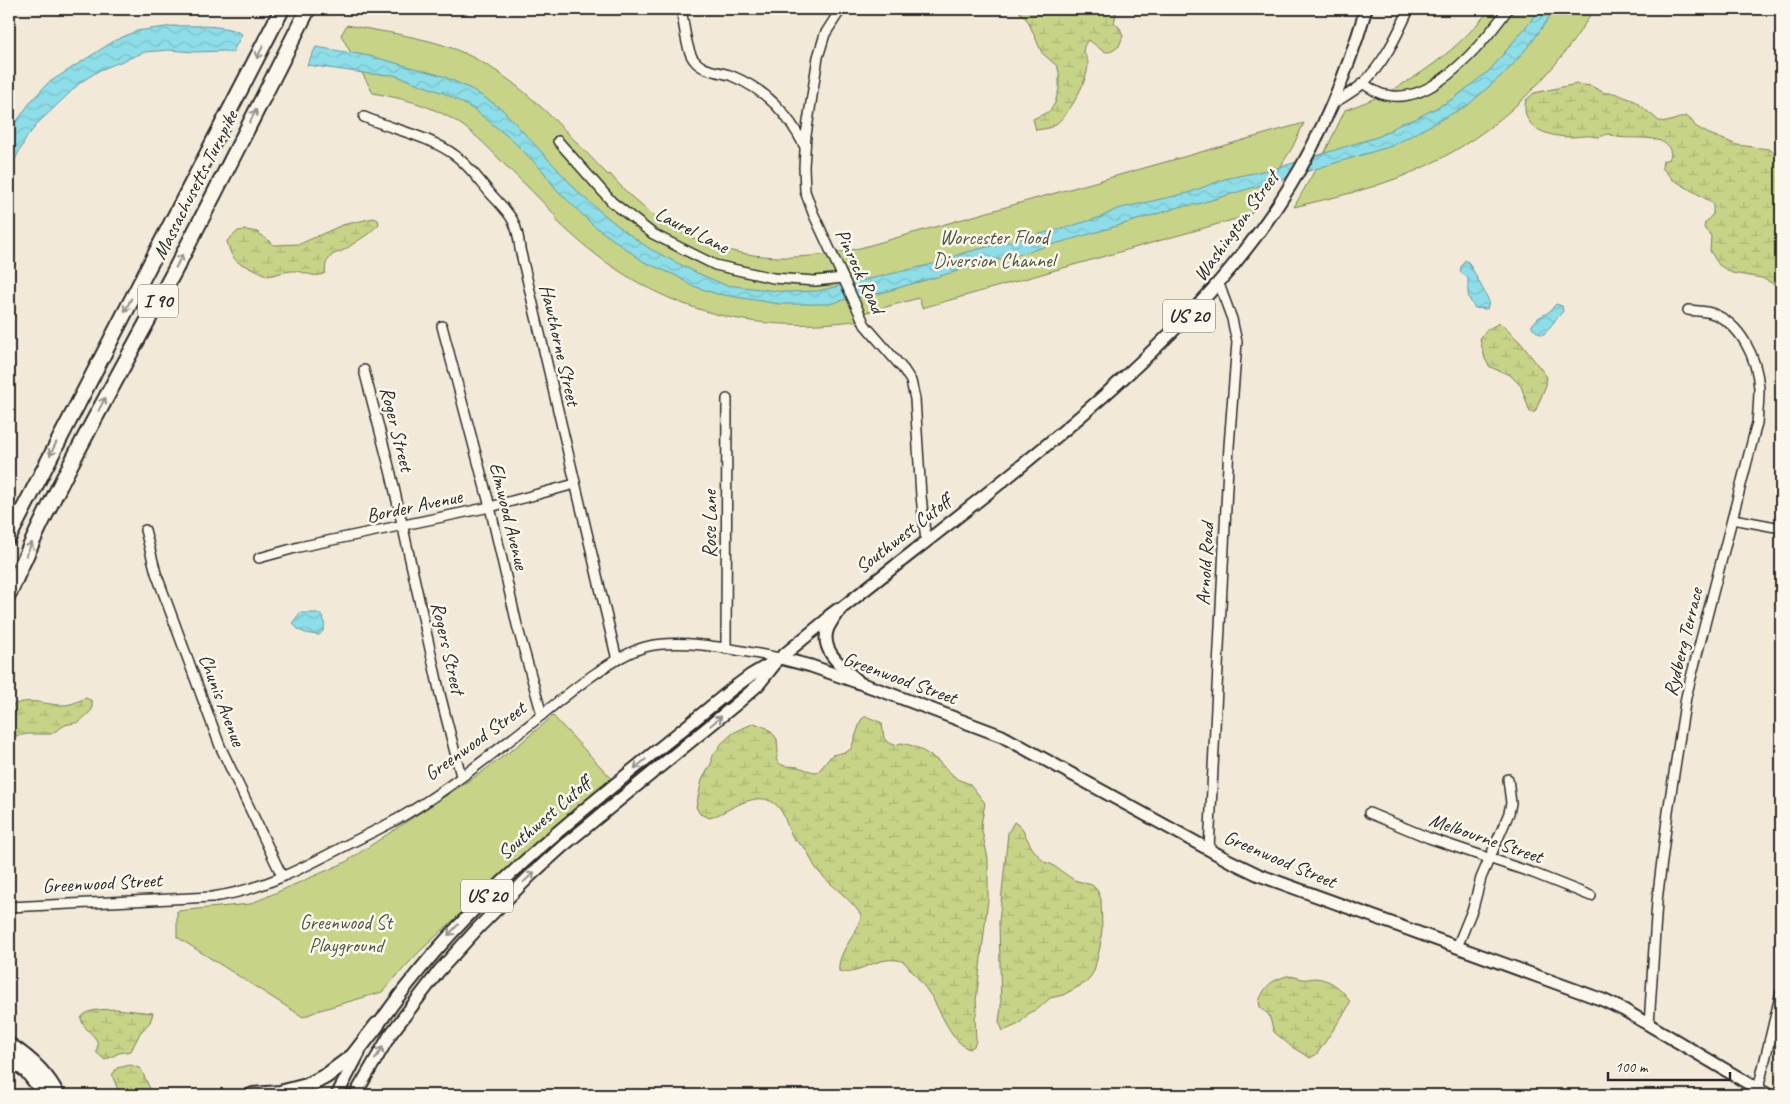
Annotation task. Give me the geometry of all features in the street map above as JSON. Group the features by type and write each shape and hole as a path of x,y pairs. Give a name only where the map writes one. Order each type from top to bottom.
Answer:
{"highway":[{"name":"Massachusetts Turnpike","path":"9,537 282,9"},
{"name":"Massachusetts Turnpike","path":"9,594 47,511 82,442 176,268 308,9"},
{"path":"253,1095 280,1093 307,1086 326,1076 353,1056 378,1025"},
{"path":"9,1045 40,1071 57,1095"},
{"path":"9,1057 27,1071 46,1095"}],"main road":[{"name":"Washington Street","path":"1051,442 1167,338 1219,284 1244,253 1302,167 1332,105 1350,60 1366,9"},
{"name":"Southwest Cutoff","path":"337,1095 361,1050 406,985 433,952 516,867 572,818 732,690 751,675 780,658 1051,442"},
{"path":"834,614 826,639 828,649 834,659 862,684"},
{"name":"Southwest Cutoff","path":"355,1095 390,1035 440,971 478,928 563,846 758,685 780,658"},
{"name":"Greenwood Street","path":"780,658 811,666 955,717 1008,738 1209,849 1265,877 1457,948 1586,992 1624,1010 1768,1095"}],"street":[{"path":"681,9 689,50 695,61 706,69 737,78 768,98 788,118 805,148"},
{"name":"Pinrock Road","path":"840,9 825,34 818,57 805,148 804,175 806,196 865,325 900,364 913,387 926,541"},
{"path":"1332,105 1362,83 1384,56 1408,9"},
{"path":"1362,83 1378,93 1390,96 1415,94 1432,86 1478,46 1508,9"},
{"name":"Hawthorne Street","path":"364,117 424,139 456,156 513,219 519,234 520,249 617,660"},
{"name":"Laurel Lane","path":"558,141 612,202 653,234 715,265 773,278 815,281 844,279"},
{"name":"Arnold Road","path":"1209,849 1229,446 1237,342 1232,319 1219,284"},
{"name":"Rydberg Terrace","path":"1649,1025 1657,900 1668,812 1686,697 1757,423 1759,387 1753,358 1742,338 1727,320 1710,313 1688,310"},
{"name":"Elmwood Avenue","path":"442,326 490,507 517,626 542,715"},
{"name":"Roger Street","path":"364,370 402,527"},
{"name":"Rose Lane","path":"726,649 727,399"},
{"name":"Border Avenue","path":"259,558 299,547 402,527 490,507 575,484"},
{"path":"1733,519 1781,528"},
{"name":"Rogers Street","path":"402,527 440,694 462,776"},
{"name":"Chunis Avenue","path":"145,530 156,573 220,746 282,876"},
{"name":"Greenwood Street","path":"9,907 212,897 245,890 314,862 404,815 462,776 595,674 637,650 662,644 690,644 780,658"},
{"path":"1457,948 1473,908 1481,878 1509,813 1511,803 1508,779"},
{"name":"Melbourne Street","path":"1369,813 1429,838 1533,873 1591,896"},
{"path":"1758,1089 1781,992"},
{"path":"1770,1039 1781,1042"}],"green space":[{"path":"1018,9 1117,9 1114,23 1120,28 1123,36 1119,46 1107,52 1088,40 1084,51 1088,64 1081,90 1064,117 1048,128 1036,130 1033,119 1050,111 1055,103 1059,89 1059,72 1057,66 1042,53 1028,21"},
{"path":"1490,9 1594,9 1575,39 1553,67 1503,117 1475,138 1445,157 1378,185 1294,207 1324,154 1345,110 1387,93 1425,70 1459,42"},
{"name":"Worcester Flood Diversion Channel","path":"347,25 440,44 489,66 532,99 608,175 610,174 636,201 663,222 693,238 723,249 756,255 789,257 824,255 860,248 1304,123 1292,148 1250,215 922,308 919,298 860,314 861,320 817,324 775,323 734,318 696,308 659,293 623,273 588,249 555,219 557,217 485,144 463,126 447,116 420,104 373,93 341,35"},
{"path":"1576,84 1591,86 1605,93 1614,93 1635,101 1659,121 1667,122 1686,116 1695,126 1707,133 1737,145 1768,149 1781,155 1781,288 1762,278 1732,273 1719,265 1710,251 1711,236 1704,228 1705,223 1713,214 1713,203 1672,179 1662,168 1663,161 1669,159 1671,154 1663,142 1648,138 1617,137 1609,134 1598,137 1562,137 1545,133 1531,124 1525,110 1526,100 1534,93"},
{"path":"374,218 378,220 379,224 344,250 332,255 326,263 325,273 321,275 293,271 267,276 237,261 230,251 227,241 238,231 246,230 257,232 274,245 300,244 342,225"},
{"path":"1500,323 1520,342 1547,377 1546,385 1535,412 1530,412 1521,386 1510,375 1490,367 1485,359 1480,339 1486,330"},
{"path":"86,698 92,701 92,710 79,722 65,725 51,734 28,734 9,737 9,707 23,702 66,705"},
{"name":"Greenwood St Playground","path":"553,716 615,782 542,838 419,952 382,992 320,1010 303,1017 177,937 177,911 250,904 344,863 479,774 516,747"},
{"path":"864,717 882,723 884,738 887,742 895,745 907,744 918,748 937,760 957,779 970,784 985,803 981,826 988,859 988,899 976,1001 976,1041 970,1049 958,1041 931,996 904,962 886,960 853,971 839,971 839,963 845,948 857,928 861,915 818,871 803,846 791,835 779,807 768,800 754,799 710,818 700,814 696,807 702,780 712,762 712,757 722,743 733,733 754,723 767,728 777,739 778,753 776,759 781,764 818,772 832,755 851,749 861,720"},
{"path":"1014,822 1021,827 1032,848 1044,862 1051,864 1074,880 1092,885 1097,890 1101,899 1102,929 1094,971 1087,982 1063,995 1050,998 1039,1008 1029,1013 1019,1024 1003,1031 999,1022 1001,1007 999,922 1008,833"},
{"path":"1287,976 1326,980 1340,989 1350,1002 1317,1054 1310,1058 1292,1047 1274,1032 1269,1015 1260,1007 1259,1001 1266,987 1276,980"},
{"path":"116,1009 153,1013 150,1022 140,1033 131,1051 119,1053 105,1060 96,1052 97,1042 81,1018 92,1011"},
{"path":"131,1065 141,1069 151,1091 148,1095 120,1095 112,1075 117,1068"}],"water":[{"path":"1538,9 1555,9 1532,42 1509,69 1468,105 1392,146 1198,204 1179,207 867,297 854,297 829,304 780,304 717,294 690,285 677,276 644,262 593,225 556,189 543,171 512,140 475,110 446,94 394,75 371,74 307,65 316,47 370,56 443,76 473,90 502,109 582,196 623,230 650,249 725,285 786,292 818,291 933,264 963,253 1068,227 1101,217 1117,209 1188,193 1225,179 1277,168 1380,136 1402,123 1413,120 1453,99 1490,70 1530,22"},
{"path":"173,26 218,27 242,34 232,53 224,51 194,52 169,50 145,52 100,70 81,82 38,123 27,137 14,161 9,177 9,132 32,100 48,83 114,41 136,31"},
{"path":"1465,260 1469,263 1488,299 1487,309 1475,308 1470,300 1468,278 1460,272"},
{"path":"1556,304 1562,306 1563,311 1544,334 1540,334 1532,328 1532,325"},
{"path":"300,613 318,613 323,617 323,631 319,635 297,629 293,622"}]}
